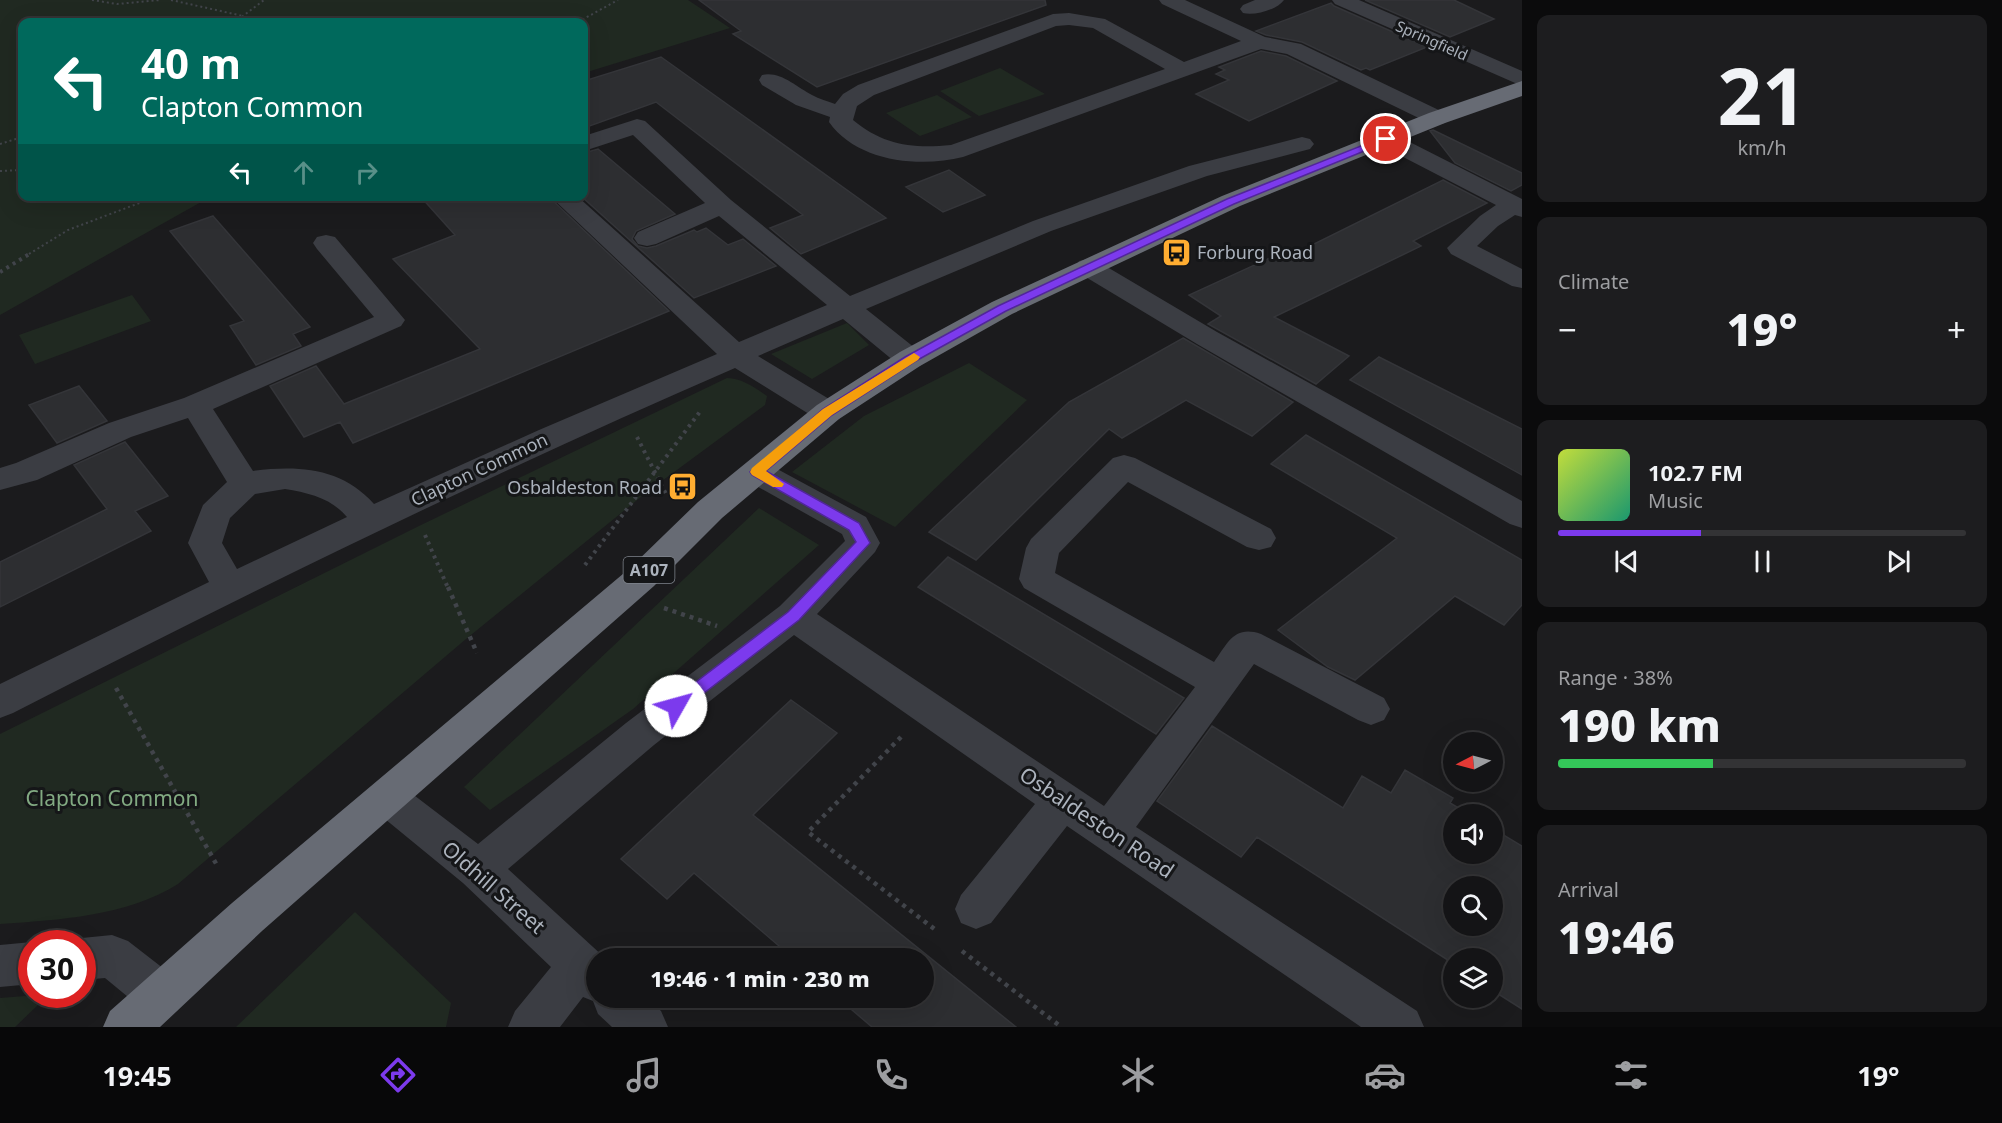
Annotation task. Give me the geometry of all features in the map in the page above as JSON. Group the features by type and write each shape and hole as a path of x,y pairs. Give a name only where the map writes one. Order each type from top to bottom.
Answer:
{"highway":[{"name":"A107","path":"126,1027 247,917 388,798 496,700 642,577 710,510 828,412 909,359 1002,308 1088,267 1231,201 1437,118 1522,88"}],"street":[{"path":"1169,0 1259,42 1293,49 1437,118"},
{"path":"1250,9 1274,0"},
{"name":"Springfield","path":"1342,0 1522,79"},
{"path":"1183,70 1098,23 1069,19 1053,20 866,90 850,98 842,108 841,122 855,136 875,147 898,153 925,156 955,152 1183,70 1259,42"},
{"path":"770,80 804,100 842,114"},
{"path":"588,143 637,126 722,205 909,359"},
{"path":"1386,139 1518,207"},
{"name":"Clapton Common","path":"0,702 229,586 410,501 845,306 1042,226 1198,171 1302,144"},
{"path":"567,201 736,356 828,412"},
{"path":"647,238 722,205"},
{"path":"1518,207 1489,221 1460,248 1522,280"},
{"path":"20,481 120,430 195,405 391,320 326,243"},
{"path":"1088,267 1207,338 1522,516"},
{"path":"195,405 245,484"},
{"path":"1219,682 1036,579 1043,548 1124,466 1259,538"},
{"path":"478,869 640,734 793,616 863,543 854,526 757,472"},
{"path":"229,586 205,543 215,513 245,484 285,478 320,483 351,500 369,521"},
{"name":"Osbaldeston Road","path":"793,616 1109,832 1401,1027"},
{"path":"1109,832 1248,644 1371,709"},
{"name":"Oldhill Street","path":"388,798 478,869 586,970"},
{"path":"976,909 1063,800"},
{"path":"96,958 112,956 161,995"},
{"path":"0,966 18,964"},
{"path":"531,1027 586,976"},
{"path":"625,1008 645,1027"}],"path":[{"path":"92,0 117,4 160,0"},
{"path":"171,0 243,16 264,0"},
{"path":"585,18 616,0"},
{"path":"0,144 18,137"},
{"path":"0,171 18,170"},
{"path":"0,272 68,230 145,201"},
{"path":"585,564 722,385 736,356"},
{"path":"616,407 631,426 667,496"},
{"path":"410,501 477,653"},
{"path":"657,605 720,627"},
{"path":"97,653 218,867"},
{"path":"928,708 808,832 939,933"},
{"path":"957,947 1060,1026"}],"green space":[{"path":"0,0 688,0 730,28 588,72 588,18 18,18 18,201 203,201 0,315"},
{"path":"1000,68 1045,94 979,116 940,91"},
{"path":"937,95 972,117 920,136 886,113"},
{"path":"132,295 151,321 35,364 19,335"},
{"path":"847,323 869,345 812,379 771,354"},
{"path":"969,363 1027,400 895,527 792,472 864,416"},
{"name":"Clapton Common","path":"727,378 743,382 767,396 765,405 647,492 466,639 178,884 158,895 115,910 46,921 0,924 0,734 421,525"},
{"path":"759,508 819,545 633,709 490,810 464,787"},
{"path":"355,912 451,1003 446,1027 236,1027"},
{"path":"18,997 18,1008 35,1008 15,1027 0,1027 0,998"}],"building":[{"path":"699,0 1045,0 1046,5 817,87 733,34 741,31"},
{"path":"1365,0 1454,0 1494,19 1450,37"},
{"path":"1331,3 1427,47 1370,70 1366,68 1361,70 1302,42 1256,31"},
{"path":"1261,51 1286,56 1337,81 1249,121 1196,94 1229,80 1216,74 1225,70 1219,67"},
{"path":"661,57 886,218 801,254 770,228 803,215 656,102 588,127 588,80"},
{"path":"1433,130 1522,173 1522,185 1511,191 1455,163 1430,131"},
{"path":"598,149 675,214 636,231 632,239 638,246 647,248 656,246 694,230 697,232 706,228 728,245 743,239 776,266 694,298 587,201 588,152"},
{"path":"949,170 985,195 943,212 906,187"},
{"path":"1443,180 1487,203 1413,241 1421,246 1274,317 1349,356 1316,384 1208,324 1221,316 1189,295 1283,252 1290,256"},
{"path":"424,201 553,201 669,311 353,443 340,422 304,437 270,386 316,366 344,404 480,349 393,259 455,235"},
{"path":"213,216 310,327 293,334 301,346 256,365 230,326 244,321 170,231"},
{"path":"1183,338 1293,402 1252,436 1186,400 1122,438 1109,429 976,560 929,532 1069,402"},
{"path":"1379,357 1522,429 1522,475 1350,380"},
{"path":"79,386 107,421 57,443 29,405"},
{"path":"1306,435 1522,560 1522,605 1504,625 1455,596 1355,680 1328,667 1278,630 1397,538 1271,464"},
{"path":"125,442 168,496 135,511 151,531 0,607 0,562 107,509 74,465"},
{"path":"948,557 1184,698 1156,734 918,587"},
{"path":"791,700 837,733 753,815 918,948 781,948 694,873 667,899 621,859"},
{"path":"1212,726 1343,808 1362,776 1391,793 1405,770 1453,798 1450,803 1452,804 1443,804 1443,864 1503,864 1503,835 1522,846 1522,1009 1503,997 1503,948 1443,948 1443,957 1257,837 1241,857 1157,801"},
{"path":"934,961 1016,1027 872,1027 850,1008 934,1008"}],"slow traffic":[{"path":"778,484 757,472 828,412 914,357"}],"place":[{"name":"Forburg Road","path":"1176,252"},
{"name":"Osbaldeston Road","path":"683,487"}],"route":[{"path":"676,706 793,616 863,543 854,526 757,472 828,412 909,359 1002,308 1231,201 1386,139"}]}
